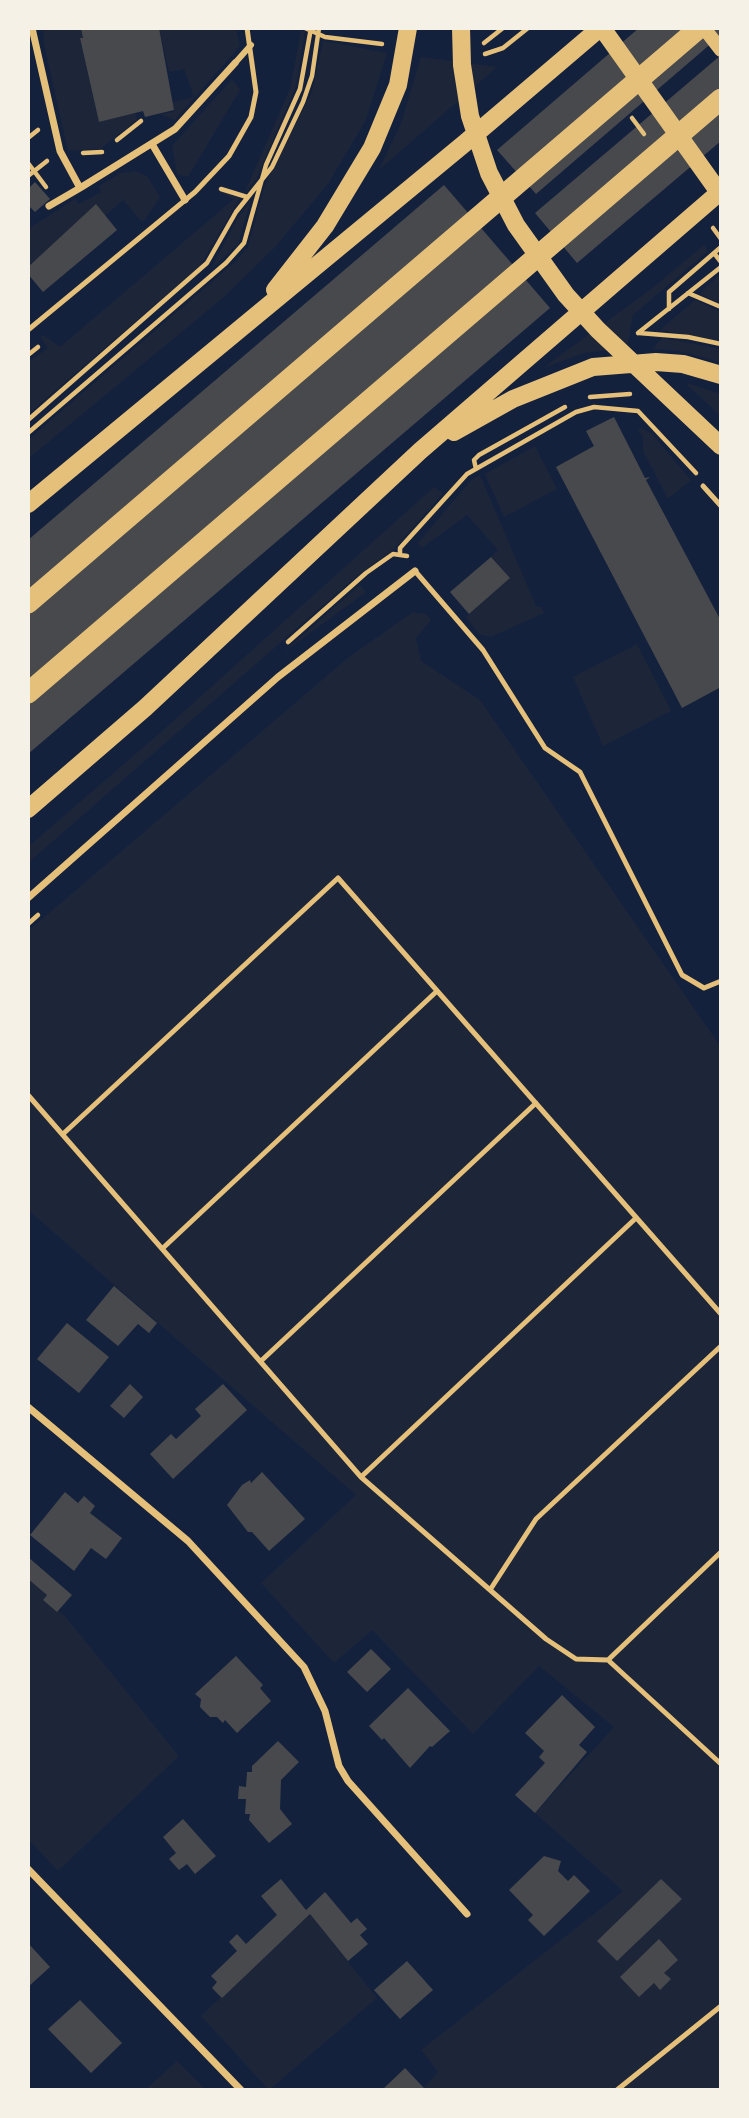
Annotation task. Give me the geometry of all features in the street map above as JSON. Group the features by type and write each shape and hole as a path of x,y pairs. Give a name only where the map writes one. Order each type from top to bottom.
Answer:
{"highway":[{"path":"28,603 702,28"},
{"path":"28,693 721,99"}],"main road":[{"path":"237,331 297,263 349,188 388,113 398,85 408,28"},
{"path":"461,28 462,65 470,116 489,173 516,225 566,295 598,330 721,446"},
{"path":"28,503 601,28 721,193 420,451 145,708 28,809"},
{"path":"702,28 721,50"},
{"path":"420,451 513,399 593,367 656,362 683,364 721,374"}],"street":[{"path":"32,28 61,155 80,188"},
{"path":"49,206 181,124 251,45"},
{"path":"152,144 186,200"},
{"path":"28,898 278,677 415,570"},
{"path":"28,1407 188,1541 303,1667 325,1711 339,1766 348,1781 467,1914"},
{"path":"28,1869 242,2090"}],"lane":[{"path":"28,330 186,200 229,156 251,117 256,79 247,28"},
{"path":"703,486 721,506"},
{"path":"415,570 483,650 545,748 580,772 682,975 704,988 721,981"},
{"path":"63,1135 338,878 721,1314"},
{"path":"163,1248 437,991"},
{"path":"28,1095 361,1477 562,1651 576,1659 608,1660 720,1762"},
{"path":"261,1361 536,1103"},
{"path":"361,1477 636,1218"},
{"path":"490,1590 536,1519 721,1346"},
{"path":"608,1660 721,1552"},
{"path":"617,2090 721,2006"}],"path":[{"path":"482,44 503,28"},
{"path":"28,433 237,253 249,231 272,147 300,89 309,29 385,45"},
{"path":"28,420 201,270 247,197 272,167 307,93 319,31"},
{"path":"61,155 102,152 142,122 139,111"},
{"path":"28,163 58,201"},
{"path":"205,183 247,197"},
{"path":"669,309 669,292 721,247"},
{"path":"638,333 721,264 714,253"},
{"path":"688,293 721,307"},
{"path":"28,355 41,345"},
{"path":"582,399 618,393 638,395"},
{"path":"476,469 474,460 479,455 572,403"},
{"path":"400,561 400,548 467,474 576,412 594,407 638,411 698,475 703,486"}],"shaded area":[{"path":"43,28 81,28 83,38 80,39 99,122 135,112 137,120 100,149 68,151 44,44"},
{"path":"159,28 236,28 240,46 175,120 159,114 174,112 172,102 194,97 184,69 169,72"},
{"path":"301,31 305,31 296,86 256,180 244,194 290,89"},
{"path":"323,41 387,53 366,120 328,184 277,245 224,297 28,459 28,440 236,261 248,247 265,185 312,92"},
{"path":"421,57 497,67 379,170 401,123"},
{"path":"232,79 240,90 188,177 177,174 172,146"},
{"path":"136,171 147,176 160,197 145,220 141,221 123,200 105,216 96,204 28,267 28,229 75,199 79,204 101,192 99,186 121,173"},
{"path":"214,189 240,198 200,266 28,414 28,362 48,348 40,337 43,335 60,347 234,199"},
{"path":"251,200 238,244 211,269 237,219"},
{"path":"704,245 708,251 633,315 627,348 584,353 543,368 655,286"},
{"path":"721,273 721,304 700,294"},
{"path":"695,300 721,312 721,341 660,330"},
{"path":"662,338 721,349 721,362 678,351 652,349"},
{"path":"686,384 721,394 721,416"},
{"path":"641,428 651,433 691,480 668,499 643,451 643,437 638,430"},
{"path":"535,446 557,489 504,517 485,474"},
{"path":"480,475 536,606 542,607 544,613 491,637 479,634 466,617 510,578 491,557 498,550 467,515 422,548 418,543 471,480"},
{"path":"434,487 443,493 394,549 352,580 28,863 28,847 162,731"},
{"path":"360,585 366,592 279,656"},
{"path":"413,612 426,614 431,620 416,638 421,661 480,700 721,1047 721,2090 422,2090 438,2072 421,2050 623,1891 535,1813 614,1727 539,1666 473,1734 372,1630 334,1663 261,1583 356,1495 28,1210 28,931 349,657"},
{"path":"637,644 671,711 603,746 573,677"},
{"path":"28,1579 47,1595 43,1600 64,1615 179,1756 58,1871 28,1839"},
{"path":"310,1914 377,1998 269,2090 201,2016"},
{"path":"177,2061 206,2090 145,2090"}],"building":[{"path":"81,28 159,28 174,110 145,117 143,111 99,122 80,38 83,38"},
{"path":"639,28 721,28 721,35 536,194 497,150"},
{"path":"721,55 721,141 577,263 535,213"},
{"path":"35,182 50,199 35,212 28,205 28,189"},
{"path":"444,185 550,308 28,754 28,540"},
{"path":"96,204 117,230 43,292 28,274 28,267"},
{"path":"614,417 645,478 650,477 646,480 721,621 721,687 682,708 556,467 594,446 586,431"},
{"path":"491,557 510,578 469,614 450,592"},
{"path":"114,1286 157,1323 149,1333 138,1324 118,1346 86,1320"},
{"path":"67,1323 109,1357 79,1393 37,1359"},
{"path":"130,1384 143,1397 124,1418 110,1406"},
{"path":"223,1384 247,1410 173,1479 150,1454 171,1434 176,1439 201,1416 195,1409"},
{"path":"262,1472 305,1519 269,1551 252,1532 248,1532 227,1505 242,1485 250,1480 251,1483"},
{"path":"65,1492 78,1503 84,1496 95,1506 90,1513 122,1538 106,1559 91,1548 74,1571 30,1535"},
{"path":"28,1557 72,1595 57,1612 43,1600 47,1595 28,1579"},
{"path":"371,1649 391,1669 367,1692 347,1672"},
{"path":"236,1656 263,1685 260,1688 271,1701 237,1733 225,1720 223,1723 217,1717 210,1717 200,1707 201,1699 195,1694"},
{"path":"408,1688 450,1731 430,1746 410,1768 384,1738 382,1740 369,1726"},
{"path":"562,1695 595,1727 579,1745 587,1752 535,1813 515,1795 545,1763 539,1757 544,1751 525,1733"},
{"path":"278,1741 299,1762 281,1780 280,1809 292,1824 269,1843 249,1820 250,1814 245,1814 246,1799 238,1799 239,1786 246,1787 247,1772 252,1772 252,1766"},
{"path":"183,1819 216,1856 195,1874 187,1864 179,1870 169,1859 176,1853 163,1837"},
{"path":"544,1856 561,1861 558,1871 568,1881 574,1875 590,1891 544,1936 528,1920 533,1915 509,1890"},
{"path":"281,1879 306,1910 325,1892 351,1923 357,1918 367,1929 360,1935 368,1944 348,1961 310,1914 222,1998 212,1988 217,1982 211,1976 237,1951 229,1942 237,1934 246,1944 277,1915 261,1896"},
{"path":"661,1879 682,1899 617,1961 597,1941"},
{"path":"659,1939 678,1960 664,1973 671,1979 660,1990 654,1983 639,1997 620,1977"},
{"path":"28,1943 50,1967 28,1987"},
{"path":"407,1961 433,1990 400,2019 374,1990"},
{"path":"80,2000 122,2043 91,2073 48,2029"},
{"path":"405,2068 424,2088 382,2090"}]}
